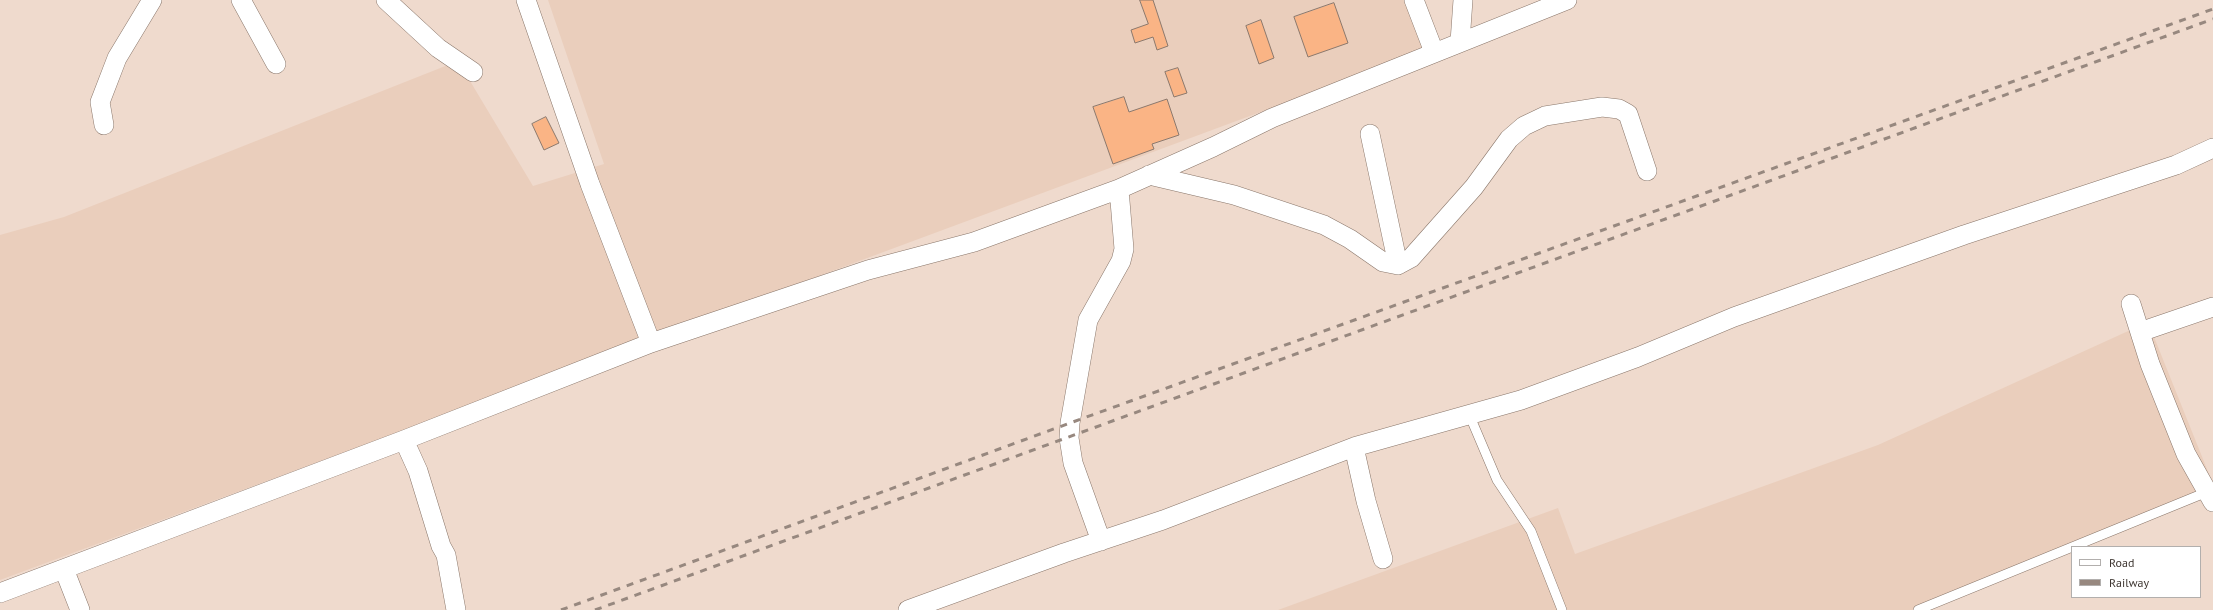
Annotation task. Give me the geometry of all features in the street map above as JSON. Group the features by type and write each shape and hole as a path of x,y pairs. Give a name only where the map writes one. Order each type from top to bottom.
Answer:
{"street":[{"path":"104,125 100,102 117,58 152,0"},
{"path":"241,0 276,64"},
{"path":"386,0 438,48 473,72"},
{"path":"526,0 590,184 651,342"},
{"path":"1414,0 1434,52"},
{"path":"1460,42 1463,0"},
{"path":"0,593 404,440 651,342 868,270 974,242 1119,189 1213,147 1272,118 1567,0"},
{"path":"1149,175 1234,196 1324,225 1350,239 1383,262 1398,265 1411,258 1474,187 1509,139 1524,126 1545,116 1602,107 1620,109 1628,114 1647,171"},
{"path":"1370,134 1398,265"},
{"path":"908,610 1206,504 1354,447 1521,400 1558,387 1638,357 1734,317 1964,235 2176,165 2213,148"},
{"path":"1100,541 1073,463 1069,438 1088,320 1120,261 1124,249 1119,189"},
{"path":"2131,304 2150,364 2186,454 2210,497"},
{"path":"2140,332 2213,307"},
{"path":"404,440 418,471 441,546 446,555 456,610"},
{"path":"1354,447 1366,501 1383,559"},
{"path":"64,569 80,610"}],"lane":[{"path":"1469,414 1496,480 1531,531 1562,610"},
{"path":"2083,546 2210,497"},
{"path":"1918,610 2071,551"}],"shaded area":[{"path":"548,0 1415,0 1433,48 0,580 0,235 64,217 458,61 533,186 604,164"},
{"path":"2148,322 2213,484 2213,491 2079,546 2071,546 2071,549 1924,610 1278,610 1558,508 1575,554 1878,445"}],"building":[{"path":"1140,0 1153,0 1168,46 1157,50 1153,37 1135,43 1131,30 1148,24"},
{"path":"1334,3 1348,43 1308,57 1294,17"},
{"path":"1261,20 1274,58 1259,64 1246,26"},
{"path":"1178,68 1187,93 1174,97 1165,72"},
{"path":"1124,97 1129,112 1167,99 1179,135 1152,144 1154,149 1113,164 1093,107"},
{"path":"546,117 559,143 544,150 532,124"}],"railway":[{"path":"561,610 1070,423 2213,9"},
{"path":"595,610 2213,19"}]}
